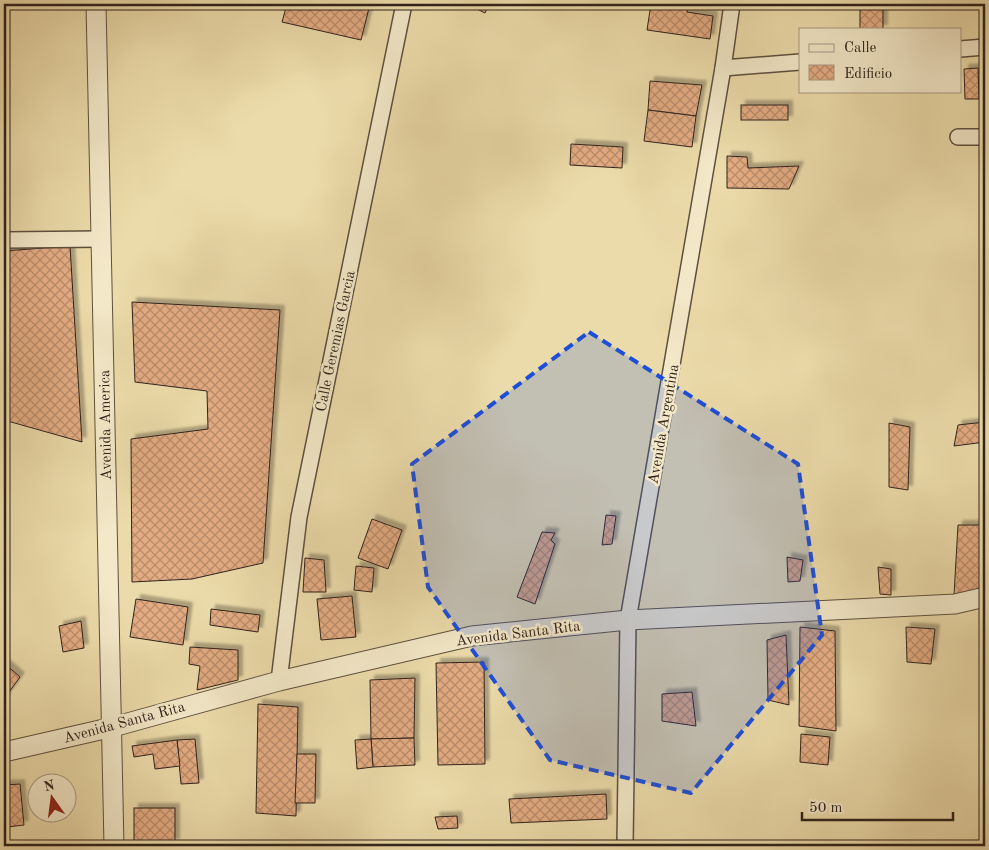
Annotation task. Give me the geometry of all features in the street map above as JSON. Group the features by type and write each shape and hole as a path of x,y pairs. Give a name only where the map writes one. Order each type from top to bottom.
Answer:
{"street":[{"name":"Avenida America","path":"96,4 113,727 114,846"},
{"name":"Calle Geremias Garcia","path":"278,681 299,517 404,4"},
{"name":"Avenida Argentina","path":"625,846 628,620 723,68 732,4"},
{"path":"962,49 985,47"},
{"path":"723,68 799,62"},
{"path":"958,137 985,136"},
{"path":"4,240 101,240"},
{"name":"Avenida Santa Rita","path":"4,752 113,727 278,681 472,636 628,620 955,604 985,597"}],"highlighted area":[{"path":"589,332 798,464 822,635 691,793 550,760 428,587 412,464"}],"building":[{"path":"287,4 370,4 361,40 282,22"},
{"path":"467,4 489,4 485,13"},
{"path":"651,4 688,4 687,12 713,16 710,39 647,30"},
{"path":"860,4 883,4 883,28 860,28"},
{"path":"978,68 979,99 965,99 964,69"},
{"path":"650,81 702,85 696,116 648,110"},
{"path":"741,105 788,105 788,120 741,120"},
{"path":"648,110 696,116 692,147 644,141"},
{"path":"571,144 623,147 622,168 570,165"},
{"path":"727,156 747,157 748,168 799,166 789,189 727,188"},
{"path":"70,246 82,442 4,420 4,251"},
{"path":"132,302 280,310 263,563 192,579 132,582 131,439 208,429 207,391 135,382"},
{"path":"985,422 985,442 954,446 958,425"},
{"path":"889,423 910,427 908,490 889,487"},
{"path":"606,515 616,516 612,544 602,545"},
{"path":"372,519 402,530 388,569 358,558"},
{"path":"958,525 985,525 985,593 954,595"},
{"path":"542,532 555,533 551,540 555,544 535,604 517,597"},
{"path":"787,557 803,560 800,581 788,582"},
{"path":"305,558 324,560 326,592 303,592"},
{"path":"356,566 374,568 372,592 354,590"},
{"path":"878,567 891,569 891,595 880,594"},
{"path":"352,596 356,637 321,640 317,599"},
{"path":"136,599 188,607 183,645 130,637"},
{"path":"211,609 260,615 258,632 210,625"},
{"path":"81,621 84,648 63,652 59,626"},
{"path":"800,627 835,631 836,731 799,726"},
{"path":"906,627 935,629 931,664 907,662"},
{"path":"786,635 789,705 768,700 767,640"},
{"path":"190,647 238,650 238,680 197,690 200,666 189,664"},
{"path":"484,662 485,764 438,765 436,663"},
{"path":"4,663 20,677 4,699"},
{"path":"415,678 414,738 371,739 370,680"},
{"path":"692,692 696,726 662,721 662,694"},
{"path":"258,704 298,707 296,816 256,813"},
{"path":"801,734 830,737 828,765 800,762"},
{"path":"414,738 415,765 373,767 371,739"},
{"path":"195,739 199,783 181,784 177,740"},
{"path":"371,739 373,767 357,769 355,740"},
{"path":"177,740 180,766 155,769 153,754 134,757 132,746"},
{"path":"297,754 316,754 315,803 295,803"},
{"path":"20,784 24,825 7,827 6,810 4,810 4,785"},
{"path":"606,794 607,819 511,823 509,799"},
{"path":"134,808 175,808 175,843 134,843"},
{"path":"457,816 458,828 438,829 435,817"}]}
